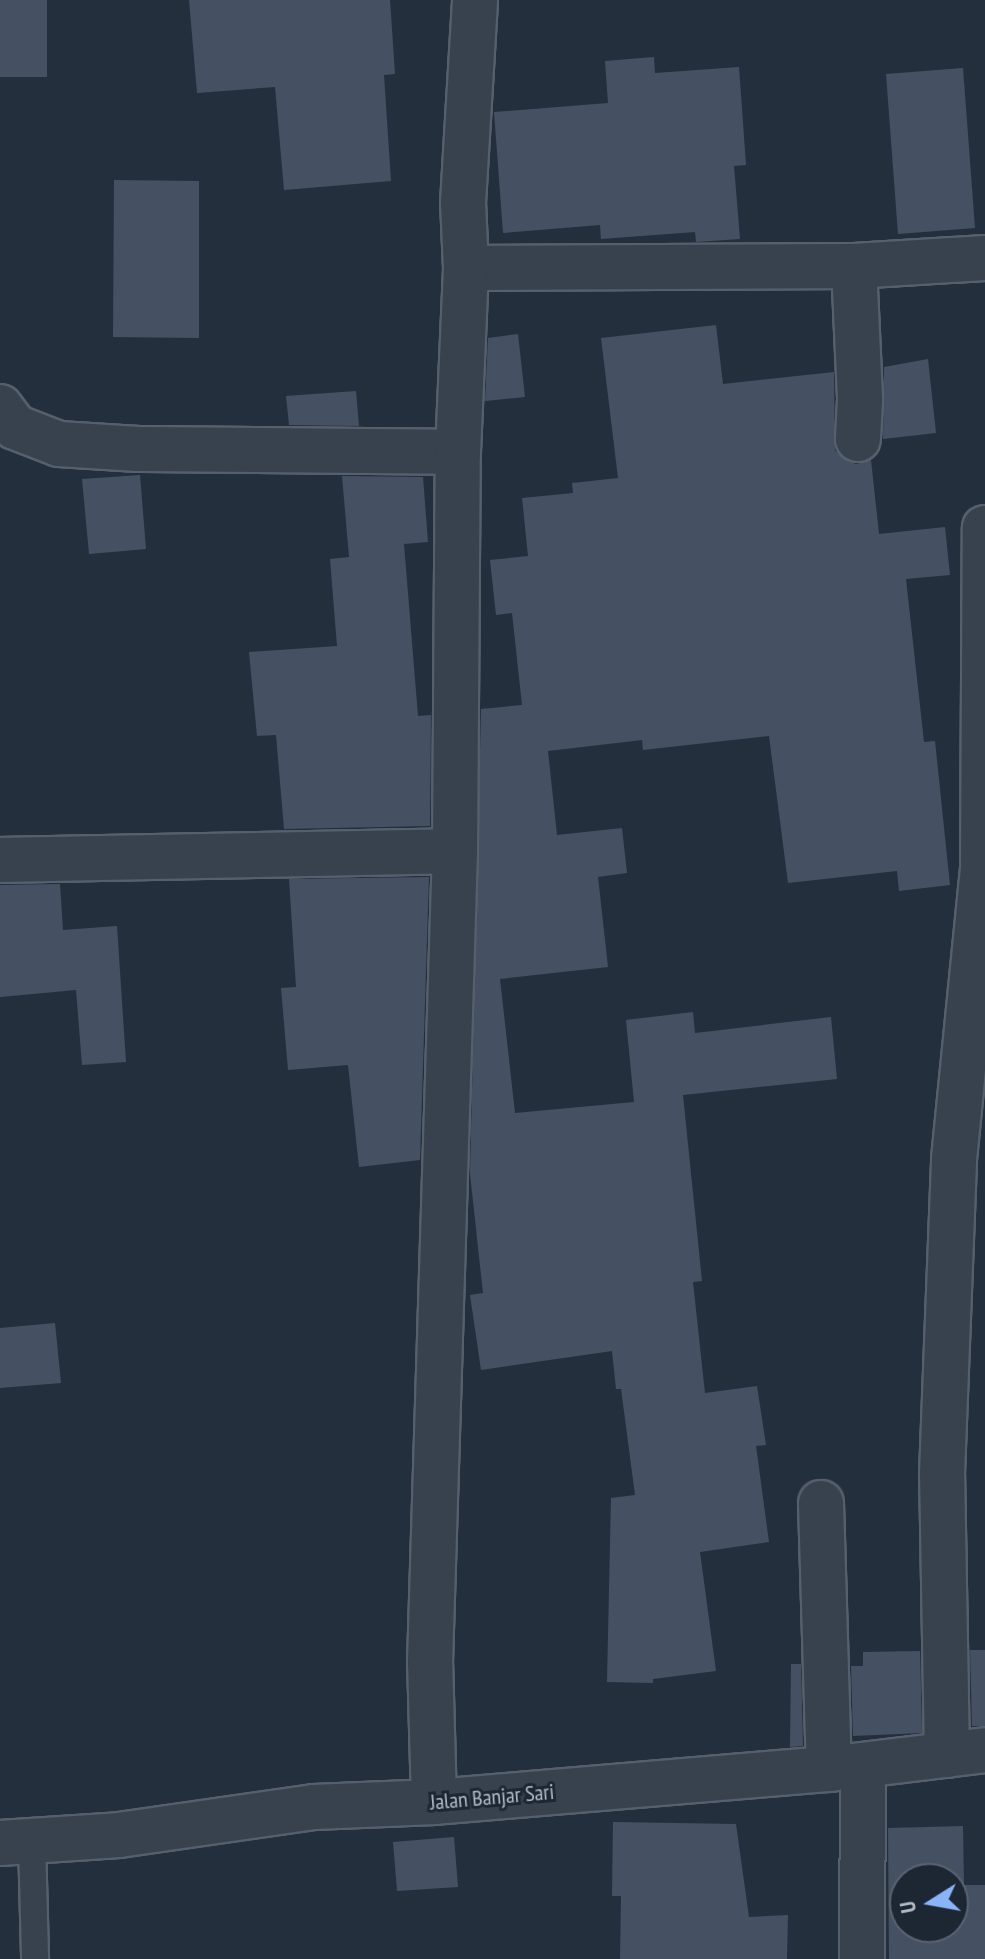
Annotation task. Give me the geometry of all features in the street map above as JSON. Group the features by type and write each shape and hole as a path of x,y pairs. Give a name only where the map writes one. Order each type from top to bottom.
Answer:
{"street":[{"path":"434,1802 430,1663 455,851 458,452 466,268 463,203 475,0"},
{"path":"466,268 854,266 985,258"},
{"path":"854,266 860,400 858,439"},
{"path":"0,407 15,427 59,444 138,449 458,452"},
{"path":"966,1752 942,1474 954,1159 984,869 985,528"},
{"path":"0,860 455,851"},
{"path":"821,1503 862,1959"},
{"name":"Jalan Banjar Sari","path":"16,1842 119,1835 314,1807 434,1802 846,1767 966,1752"}],"lane":[{"path":"16,1842 35,1959"}],"building":[{"path":"0,0 47,0 47,77 0,77"},
{"path":"189,0 390,0 395,74 384,75 391,181 284,190 275,87 197,93"},
{"path":"654,57 655,73 739,67 746,165 734,166 740,239 696,242 695,232 601,239 600,225 503,233 494,112 608,103 605,61"},
{"path":"963,68 975,228 898,234 886,74"},
{"path":"114,180 199,181 199,338 113,337"},
{"path":"716,325 723,384 834,372 835,450 844,459 856,464 871,460 879,534 945,527 950,575 906,579 924,742 935,741 950,885 899,891 897,871 788,883 769,736 643,750 642,740 548,751 557,835 622,828 627,873 598,877 608,967 500,979 515,1113 634,1102 626,1020 693,1012 695,1033 831,1017 837,1079 683,1095 702,1281 693,1282 705,1393 757,1386 766,1445 756,1446 769,1542 700,1552 716,1671 653,1679 653,1683 607,1682 611,1498 635,1495 621,1389 616,1389 612,1351 481,1370 470,1295 483,1293 470,1174 481,709 522,705 512,613 496,615 490,560 528,556 522,498 573,493 572,483 618,478 601,338"},
{"path":"518,334 525,397 485,401 488,338"},
{"path":"928,359 936,433 883,439 884,367"},
{"path":"356,391 359,426 289,425 286,396"},
{"path":"140,475 146,549 89,554 82,479"},
{"path":"342,476 423,477 428,542 404,544 418,716 431,715 430,826 284,829 276,735 257,736 249,652 337,646 330,559 349,557"},
{"path":"429,877 420,1160 359,1167 348,1065 288,1070 281,988 296,987 289,879"},
{"path":"60,884 63,930 117,926 126,1062 82,1065 76,990 0,997 0,885"},
{"path":"55,1323 61,1383 0,1388 0,1328"},
{"path":"970,1650 985,1650 985,1726 972,1726"},
{"path":"920,1651 922,1733 853,1736 851,1666 863,1666 863,1652"},
{"path":"791,1664 801,1664 803,1746 790,1747"},
{"path":"613,1822 736,1824 749,1917 788,1915 787,1959 620,1959 621,1896 612,1896"},
{"path":"963,1826 964,1863 889,1863 889,1943 969,1943 969,1885 985,1885 985,1959 889,1959 888,1828"},
{"path":"454,1837 458,1887 397,1891 393,1842"}]}
